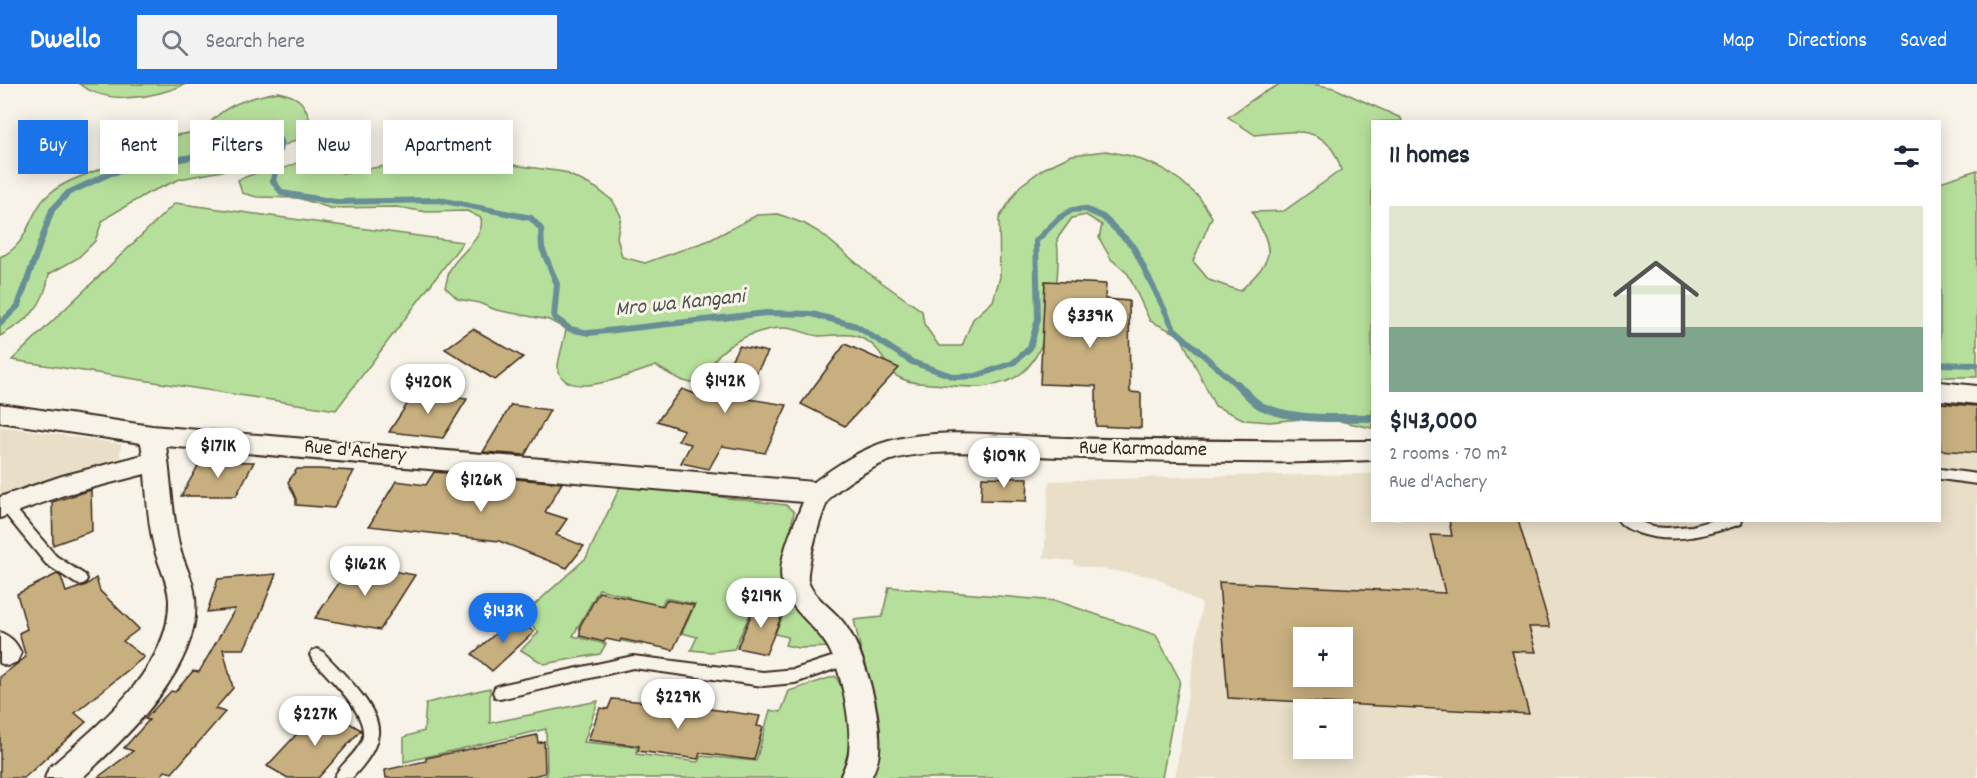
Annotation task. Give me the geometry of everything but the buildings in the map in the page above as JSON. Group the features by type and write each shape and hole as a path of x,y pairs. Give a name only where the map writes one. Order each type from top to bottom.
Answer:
{"street":[{"path":"1941,391 1977,395"},
{"name":"Rue d'Achery","path":"0,412 154,448 818,493"},
{"name":"Rue Karmadame","path":"818,493 844,473 899,448 959,445 1239,452 1371,451"},
{"path":"3,507 62,486 154,448 167,546 183,604 176,633 166,659 133,709 60,778"},
{"path":"818,493 799,550 795,582 808,603 837,637 847,658 863,725 863,760 855,778"}],"lane":[{"path":"1941,474 1977,479"},
{"path":"3,507 51,560 80,579"},
{"path":"1628,522 1649,533 1678,534 1728,522"},
{"path":"316,656 360,706 371,727 369,739 357,760 342,778"},
{"path":"500,692 633,662 763,679 795,676 847,658"}],"shaded area":[{"path":"1941,398 1977,402 1977,778 1175,778 1202,604 1155,577 1074,565 1074,561 1044,558 1049,481 1371,474 1371,522 1941,522"},
{"path":"0,426 121,444 120,457 0,499"}],"green space":[{"path":"79,84 186,84 160,93 131,98 104,95"},
{"path":"1280,84 1312,84 1334,88 1401,118 1402,120 1371,120 1371,428 1321,417 1270,422 1245,420 1215,406 1180,335 1150,321 1128,274 1111,259 1099,238 1102,225 1086,215 1072,218 1057,239 1056,290 1048,328 1041,346 1033,361 1023,372 1005,382 974,387 911,382 894,374 874,346 856,336 819,336 784,328 761,331 736,342 717,358 708,379 701,382 681,380 656,366 617,379 585,385 572,384 563,378 558,367 566,329 549,320 496,310 479,303 458,299 445,287 451,268 476,238 481,218 467,211 427,212 397,207 330,208 298,198 257,197 242,193 238,180 253,174 284,174 284,168 296,163 296,174 371,174 371,168 383,166 383,174 513,174 513,165 564,172 596,188 613,201 621,216 617,237 622,257 645,263 710,240 757,215 778,214 805,224 822,234 867,272 922,311 924,324 939,346 962,346 973,319 993,301 1000,277 999,218 1020,186 1043,169 1072,155 1106,151 1131,156 1162,168 1181,181 1199,197 1212,217 1193,261 1209,280 1240,291 1260,270 1268,254 1265,237 1252,212 1284,211 1341,170 1328,144 1319,137 1296,132 1255,135 1228,117"},
{"path":"278,92 290,95 303,104 309,120 296,120 296,139 284,145 284,120 213,120 232,106 254,97"},
{"path":"190,133 190,174 206,174 180,179 148,193 109,216 102,222 95,241 78,258 49,274 43,296 33,312 0,336 0,257 17,245 45,198 60,186 100,169 100,174 178,174 178,135"},
{"path":"1977,170 1977,377 1941,377 1941,182"},
{"path":"175,203 463,242 336,410 12,360"},
{"path":"621,485 786,505 794,512 784,565 834,647 798,648 785,645 788,637 775,634 786,608 756,601 734,649 710,652 691,650 697,637 682,633 695,604 665,598 642,645 622,641 627,627 615,625 629,597 599,589 573,636 606,644 600,654 544,664 521,650 539,632 522,616 586,558"},
{"path":"889,587 1057,601 1156,635 1180,680 1162,778 870,778 879,732 854,620 882,617"},
{"path":"835,676 843,692 852,738 850,759 842,778 538,778 547,775 546,729 404,762 404,737 424,731 426,703 490,688 490,723 598,701 584,742 637,747 636,754 698,762 701,756 756,761 770,710 781,712 789,691"}],"waterway":[{"name":"Mro wa Kangani","path":"0,324 18,306 52,210 68,193 111,173 196,156 262,134 274,135 281,141 273,181 282,193 336,202 439,200 531,218 541,229 542,248 557,284 554,317 570,329 589,333 766,313 812,314 856,326 912,362 955,377 976,376 1013,363 1030,348 1038,319 1036,241 1059,218 1072,210 1085,209 1103,217 1133,246 1174,329 1238,386"},
{"name":"Mro wa Kangani","path":"1941,364 1977,365"},
{"name":"Mro wa Kangani","path":"1237,384 1251,399 1274,411 1301,417 1371,418"}]}
